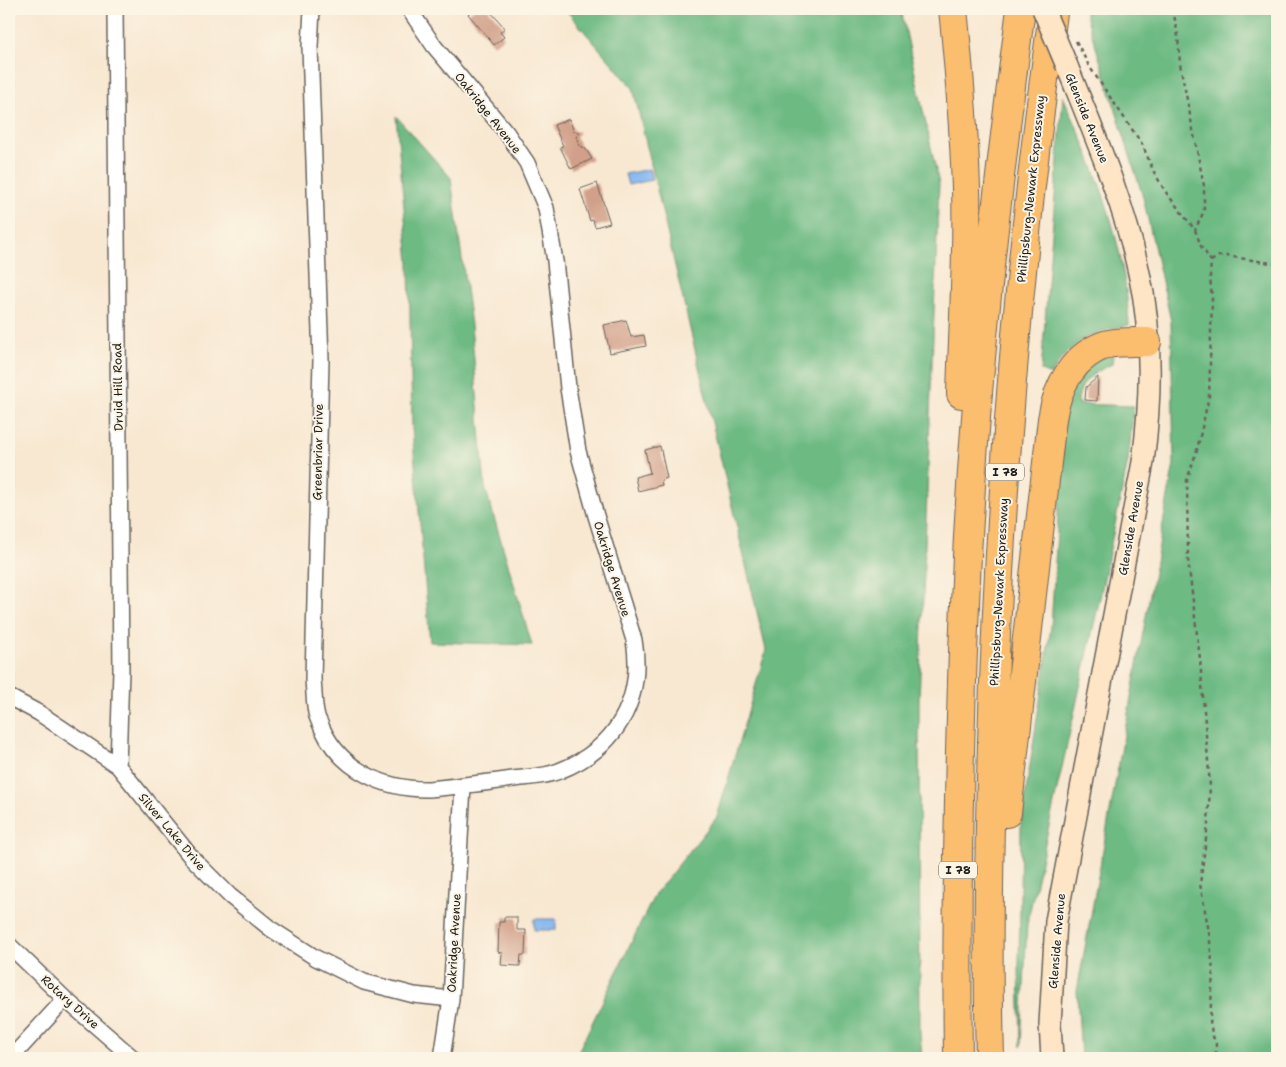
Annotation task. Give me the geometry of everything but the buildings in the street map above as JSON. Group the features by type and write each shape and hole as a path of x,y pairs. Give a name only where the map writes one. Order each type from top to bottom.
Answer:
{"highway":[{"path":"954,9 963,124 966,224 955,527 968,554"},
{"name":"I 78","path":"958,1058 956,913 962,683 968,554 985,321 1003,148 1021,9"},
{"name":"Phillipsburg-Newark Expressway","path":"990,1058 989,880 995,650 1002,506 1013,363 1034,148 1054,9"},
{"path":"989,880 1006,827 1052,419 1056,399 1060,388 1073,367 1090,353 1110,344 1148,342"}],"main road":[{"name":"Glenside Avenue","path":"1043,9 1074,59 1123,212 1140,275 1148,342 1147,425 1143,462 1056,922 1050,1024 1052,1058"}],"street":[{"name":"Greenbriar Drive","path":"312,9 310,47 320,360 313,679 317,715 327,739 334,749 355,767 375,779 396,787 416,790 463,786"},
{"name":"Oakridge Avenue","path":"409,9 434,46 506,132 526,163 546,208 555,261 568,388 578,451 634,640 637,657 636,683 626,712 613,732 592,752 558,772 463,786 450,999 442,1058"},
{"name":"Druid Hill Road","path":"114,10 121,660 118,766"},
{"name":"Silver Lake Drive","path":"9,697 39,713 118,766 192,858 230,896 271,929 316,958 364,982 414,995 450,999"},
{"name":"Rotary Drive","path":"9,945 65,999 133,1058"},
{"path":"11,1058 65,999"}],"path":[{"path":"1173,9 1178,36 1180,64 1204,186 1204,211 1195,230"},
{"path":"1074,59 1089,66 1142,144 1154,172 1165,191 1195,230 1201,246 1211,261 1212,300 1209,396 1197,450 1187,480 1188,560 1200,659 1210,786 1208,824 1200,884 1212,972 1210,1020 1216,1044 1216,1058"},
{"path":"1211,261 1218,256 1227,256 1277,264"},
{"path":"1277,779 1271,820 1277,906"}],"green space":[{"path":"565,9 901,9 939,184 919,701 920,1033 922,1058 575,1058 655,894 717,817 766,650 633,88"},
{"path":"1084,9 1277,9 1277,1058 1081,1058 1077,991 1174,464 1171,321 1143,197"},
{"path":"1063,96 1098,179 1116,236 1127,295 1129,325 1103,331 1083,339 1067,353 1051,375 1041,371"},
{"path":"396,116 451,178 471,325 485,487 532,645 430,642 412,428 409,263"},
{"path":"1113,356 1112,364 1093,375 1084,384 1078,404 1134,406 1128,461 1101,593 1027,924 1021,1047 1019,966 1021,823 1051,627 1065,403 1070,386 1098,359"}],"water":[{"path":"649,169 652,180 628,185 625,174"},
{"path":"534,919 556,919 556,930 534,930"}]}
